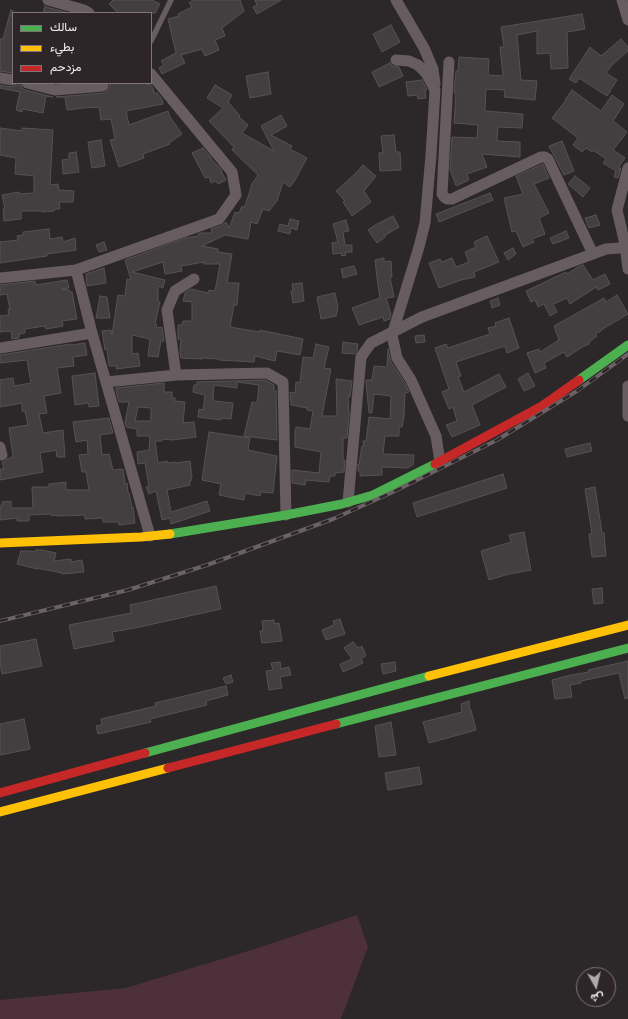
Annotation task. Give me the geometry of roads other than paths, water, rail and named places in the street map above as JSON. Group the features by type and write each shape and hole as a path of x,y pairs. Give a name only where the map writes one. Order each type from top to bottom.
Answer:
{"main road":[{"path":"0,543 173,534 286,516 373,495 440,462 542,406 628,345"},
{"path":"0,793 404,682 628,625"},
{"path":"0,812 628,648"}],"street":[{"path":"48,0 87,12"},
{"path":"396,0 424,48 433,69 435,90 425,223 420,247 392,336 397,358 411,380 436,436 440,462"},
{"path":"622,0 628,20"},
{"path":"396,60 418,65 426,73 435,90"},
{"path":"449,62 442,194 444,197 452,200 541,157 545,157 548,159 593,254"},
{"path":"0,278 76,270 219,219 236,195 232,172 152,75"},
{"path":"0,78 12,80"},
{"path":"31,84 55,90 103,86"},
{"path":"628,168 617,210 625,244 628,269"},
{"path":"348,502 361,358 371,343 422,318 606,249 620,248 625,244"},
{"path":"76,270 92,333 150,536"},
{"path":"176,375 167,310 175,291 194,278"},
{"path":"0,348 92,333"},
{"path":"106,382 176,375 267,373 283,382 286,516"},
{"path":"628,386 628,416"},
{"path":"0,447 2,455 0,455"}],"lane":[{"path":"152,39 171,0"}],"railway":[{"path":"0,621 128,590 207,565 333,519 395,491 497,440 577,391 628,354"}]}
